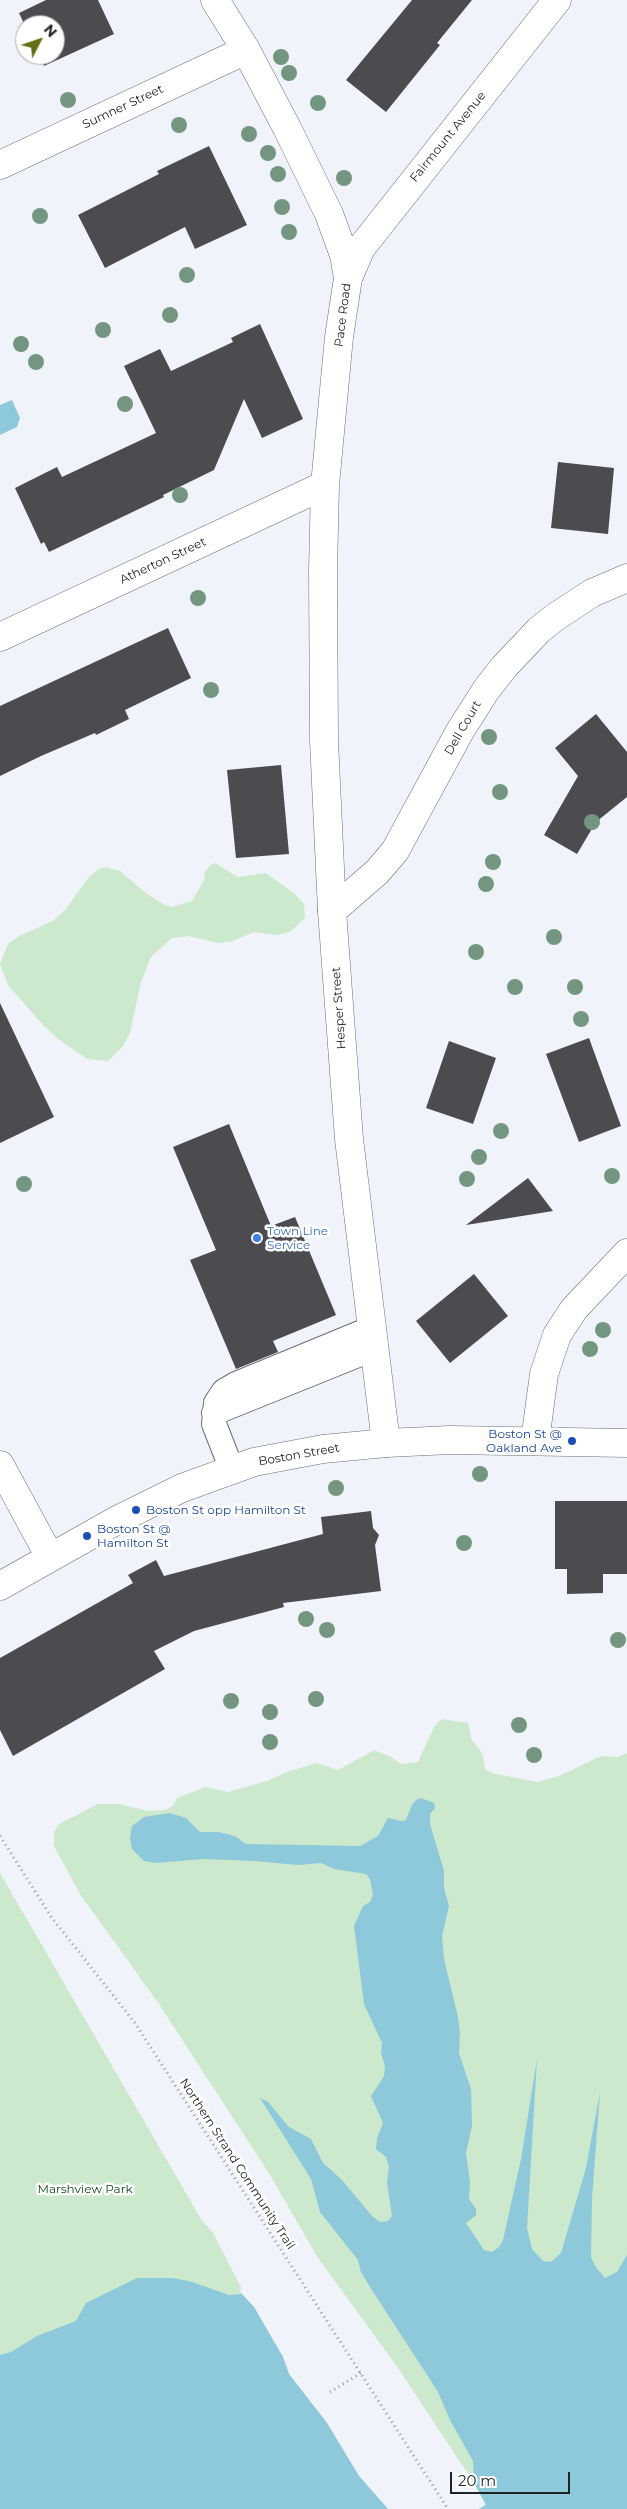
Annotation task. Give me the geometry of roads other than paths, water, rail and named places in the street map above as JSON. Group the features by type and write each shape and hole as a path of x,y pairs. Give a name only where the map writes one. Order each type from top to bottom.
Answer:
{"street":[{"name":"Pace Road","path":"215,0 246,50 288,128 329,214 344,256 348,278 340,337 326,485 323,571"},
{"name":"Fairmount Avenue","path":"348,278 354,261 368,237 557,0"},
{"name":"Sumner Street","path":"0,165 246,50"},
{"name":"Atherton Street","path":"0,637 326,485"},
{"name":"Hesper Street","path":"323,571 324,740 332,911 348,1139 386,1443"},
{"name":"Dell Court","path":"332,911 377,872 395,851 460,731 486,690 504,667 539,630 554,618 592,593 627,578"},
{"path":"534,1441 544,1374 557,1335 574,1309 627,1252"},
{"name":"Boston Street","path":"0,1586 119,1518 182,1488 254,1462 290,1455 386,1443 534,1441 627,1443"},
{"path":"0,1464 50,1557"}],"lane":[{"path":"232,1470 215,1431 214,1413 219,1397 236,1384 373,1338"}],"water":[{"path":"12,400 20,418 17,427 0,435 0,405"},
{"path":"421,1798 434,1803 435,1808 430,1814 430,1824 444,1871 444,1888 449,1906 442,1936 444,1959 458,2017 460,2034 459,2053 471,2089 472,2126 466,2153 470,2182 469,2199 476,2209 476,2215 466,2223 484,2250 492,2252 499,2247 503,2240 521,2159 537,2059 527,2228 532,2249 543,2261 551,2262 561,2253 586,2168 600,2092 592,2198 591,2257 595,2266 605,2278 617,2272 627,2255 627,2509 479,2509 486,2505 474,2483 473,2461 450,2420 438,2392 370,2287 361,2272 358,2260 320,2212 311,2179 260,2098 268,2102 289,2127 311,2139 323,2163 341,2179 372,2216 380,2222 388,2221 392,2216 387,2183 389,2167 386,2157 376,2149 377,2138 383,2123 371,2096 384,2076 385,2066 381,2053 382,2043 364,2004 354,1926 363,1906 370,1902 373,1895 370,1879 366,1874 334,1869 321,1863 298,1865 203,1859 156,1863 144,1861 132,1849 130,1838 132,1826 144,1817 170,1813 186,1818 200,1832 218,1832 235,1836 246,1844 360,1846 378,1836 388,1818 406,1820 412,1805"},
{"path":"137,2278 172,2278 189,2281 229,2295 242,2294 254,2307 283,2357 289,2374 327,2423 359,2476 388,2509 0,2509 0,2355 11,2352 37,2336 76,2321 86,2303"}],"place":[{"name":"Town Line Service","path":"257,1238"},
{"name":"Boston St @ Oakland Ave","path":"572,1441"},
{"name":"Boston St opp Hamilton St","path":"136,1510"},
{"name":"Boston St @ Hamilton St","path":"87,1536"}],"park label":[{"name":"Marshview Park","path":"85,2189"}]}
